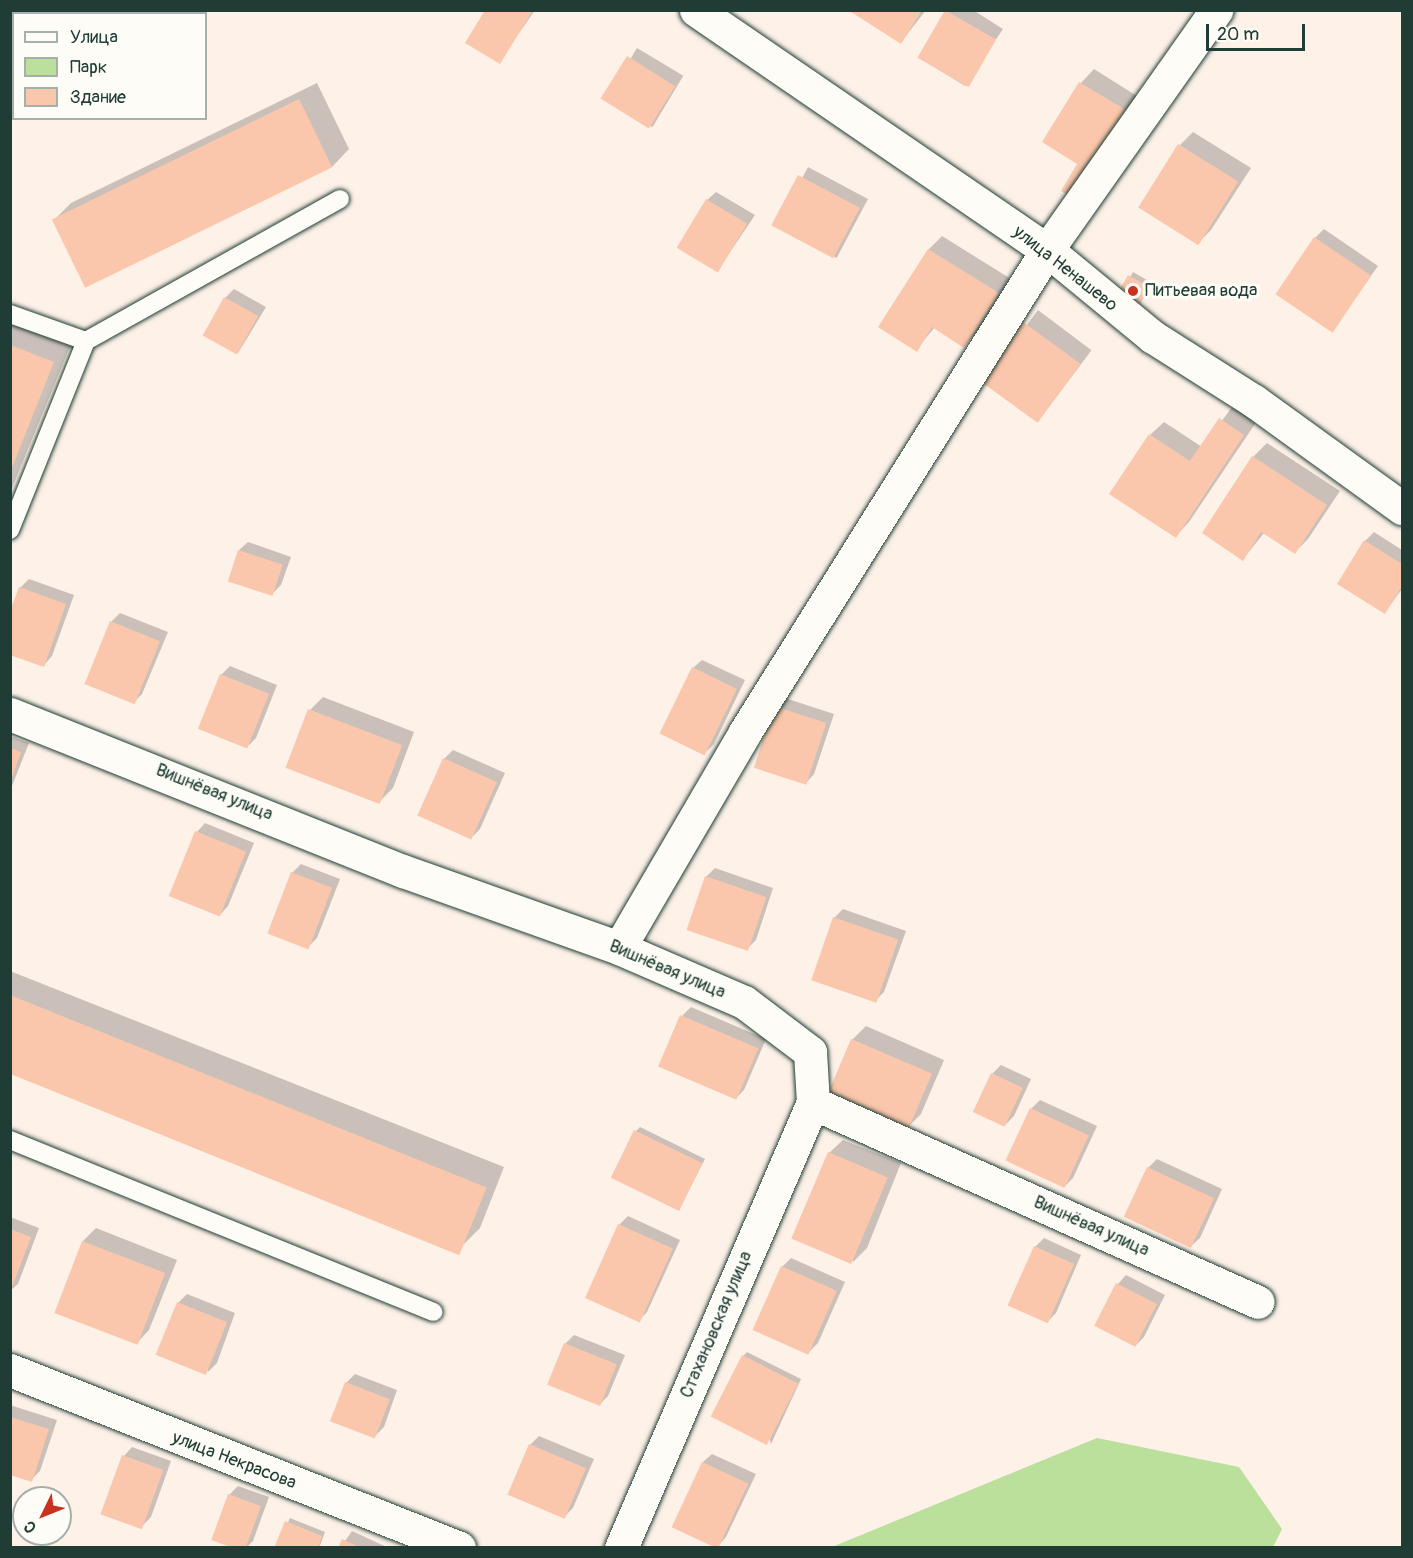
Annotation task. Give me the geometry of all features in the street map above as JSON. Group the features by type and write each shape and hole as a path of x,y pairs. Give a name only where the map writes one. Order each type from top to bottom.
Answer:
{"street":[{"name":"улица Ненашево","path":"696,10 1047,250 1153,337 1254,401 1402,508"},
{"path":"618,948 745,732 1047,250 1216,10"},
{"name":"Вишнёвая улица","path":"10,714 404,871 618,948 744,1002 810,1052 813,1103 1257,1302"},
{"name":"Стахановская улица","path":"621,1548 813,1103"},
{"name":"улица Некрасова","path":"10,1371 459,1548"}],"lane":[{"path":"10,530 86,340 340,199"},
{"path":"10,314 86,340"},
{"path":"10,1140 433,1312"}],"green space":[{"path":"1097,1438 1239,1467 1282,1529 1273,1547 832,1547"}],"building":[{"path":"485,10 533,10 500,64 465,43"},
{"path":"848,10 922,10 901,44"},
{"path":"945,10 996,40 969,87 918,58"},
{"path":"627,56 675,86 649,129 601,98"},
{"path":"1079,82 1136,116 1083,204 1061,191 1077,164 1042,142"},
{"path":"299,99 332,167 85,288 52,220"},
{"path":"1178,144 1238,182 1198,245 1138,208"},
{"path":"798,175 860,208 833,258 771,225"},
{"path":"706,199 747,224 718,273 677,248"},
{"path":"1314,237 1371,276 1333,333 1275,294"},
{"path":"928,249 999,293 964,348 932,327 917,352 878,327"},
{"name":"Питьевая вода","path":"1128,275 1149,287 1137,307 1116,295"},
{"path":"224,297 258,316 237,354 203,335"},
{"path":"1023,322 1080,364 1038,423 980,381"},
{"path":"10,345 54,362 11,470 10,470"},
{"path":"1219,418 1244,435 1176,538 1109,494 1149,434 1190,461"},
{"path":"1252,456 1327,505 1295,554 1261,532 1243,561 1202,533"},
{"path":"1364,540 1402,564 1402,586 1385,614 1337,584"},
{"path":"238,550 283,565 273,596 228,581"},
{"path":"19,587 66,604 44,667 10,655 10,611"},
{"path":"110,621 160,641 135,704 85,684"},
{"path":"692,667 737,689 705,755 660,734"},
{"path":"220,674 269,694 247,749 198,729"},
{"path":"774,706 826,723 806,785 754,768"},
{"path":"308,709 402,745 380,804 285,768"},
{"path":"10,748 21,752 11,780 10,780"},
{"path":"443,758 497,782 471,840 417,816"},
{"path":"195,831 246,852 220,917 169,896"},
{"path":"291,872 332,888 308,949 267,934"},
{"path":"705,876 766,897 748,951 686,930"},
{"path":"833,917 898,939 876,1003 811,980"},
{"path":"10,995 487,1188 459,1255 10,1074"},
{"path":"680,1015 758,1048 736,1100 658,1067"},
{"path":"851,1039 932,1073 909,1129 828,1094"},
{"path":"991,1073 1023,1088 1005,1127 973,1112"},
{"path":"1030,1108 1089,1135 1064,1188 1005,1161"},
{"path":"634,1130 702,1163 679,1211 611,1178"},
{"path":"828,1152 888,1177 851,1264 791,1239"},
{"path":"1147,1167 1214,1198 1191,1248 1124,1217"},
{"path":"618,1224 673,1248 640,1322 585,1298"},
{"path":"10,1229 31,1237 11,1290 10,1290"},
{"path":"82,1241 165,1273 137,1345 54,1313"},
{"path":"1034,1246 1074,1264 1048,1323 1008,1305"},
{"path":"781,1266 837,1291 808,1355 753,1330"},
{"path":"1116,1283 1157,1304 1135,1347 1094,1326"},
{"path":"177,1302 227,1322 206,1375 156,1355"},
{"path":"564,1343 617,1364 600,1406 547,1385"},
{"path":"742,1355 798,1384 767,1445 711,1416"},
{"path":"345,1382 390,1399 375,1438 330,1421"},
{"path":"10,1417 49,1429 32,1482 10,1475"},
{"path":"529,1444 586,1468 565,1519 508,1495"},
{"path":"122,1455 163,1470 142,1529 100,1514"},
{"path":"702,1462 748,1484 718,1548 672,1527"},
{"path":"228,1494 261,1506 246,1548 233,1548 211,1540"},
{"path":"285,1521 322,1536 318,1548 274,1548"},
{"path":"342,1539 361,1548 338,1548"}],"place":[{"name":"Питьевая вода","path":"1133,291"}]}
